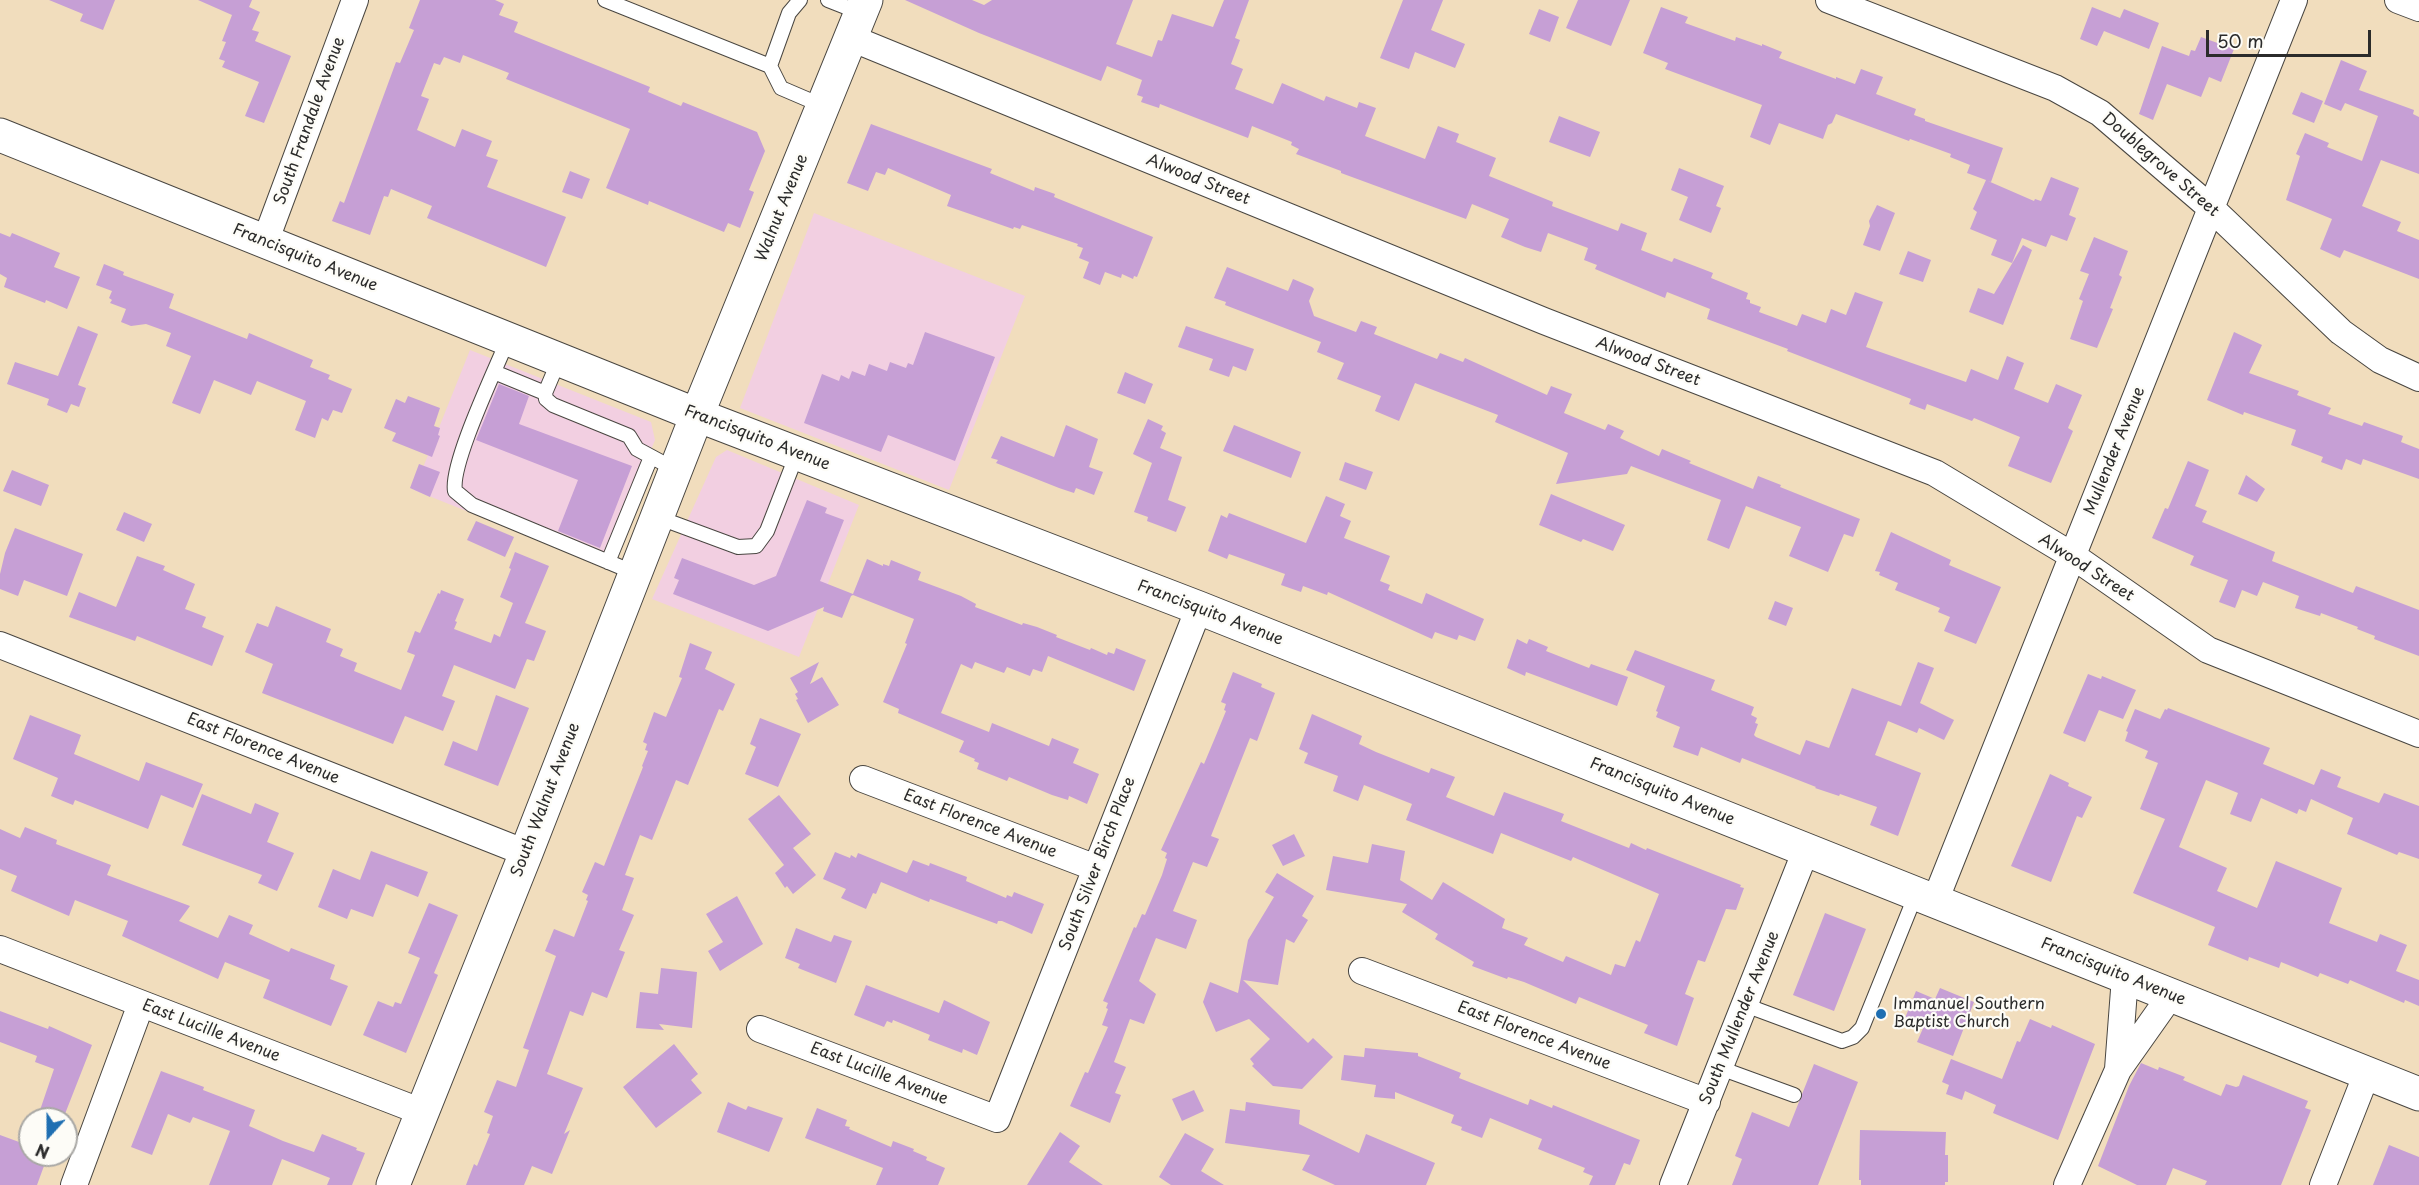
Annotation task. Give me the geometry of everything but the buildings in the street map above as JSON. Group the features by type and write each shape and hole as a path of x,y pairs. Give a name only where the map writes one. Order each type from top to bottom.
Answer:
{"street":[{"name":"South Frandale Avenue","path":"265,242 355,0"},
{"name":"Doublegrove Street","path":"1829,0 2055,88 2100,113 2212,209 2341,332 2380,360 2419,378"},
{"name":"Mullender Avenue","path":"1926,897 2073,556 2294,0"},
{"path":"2398,0 2419,8"},
{"name":"Walnut Avenue","path":"697,415 860,17"},
{"name":"Alwood Street","path":"860,17 1544,321 1935,473 2073,556 2208,650 2419,734"},
{"name":"Francisquito Avenue","path":"0,135 697,415 1199,608 2419,1094"},
{"name":"South Walnut Avenue","path":"393,1185 526,853 622,568 657,517 663,463 697,415"},
{"name":"South Silver Birch Place","path":"998,1119 1199,608"},
{"name":"East Florence Avenue","path":"0,645 526,853"},
{"name":"East Florence Avenue","path":"863,779 1096,868"},
{"name":"South Mullender Avenue","path":"1672,1185 1806,850"},
{"name":"East Lucille Avenue","path":"0,949 422,1112"},
{"name":"East Florence Avenue","path":"1362,971 1707,1102"},
{"path":"2118,1070 2125,976"},
{"path":"2067,1185 2118,1070 2171,995"},
{"path":"74,1185 141,1004"},
{"name":"East Lucille Avenue","path":"760,1029 998,1119"},
{"path":"2323,1185 2367,1073"}],"lane":[{"path":"605,0 770,66 780,88 824,106"},
{"path":"770,66 789,13 800,0"},
{"path":"828,0 860,17"},
{"path":"508,339 459,461 453,480 455,491 472,505 622,568 663,463 637,449 629,436 553,405 546,399 545,393 559,359"},
{"path":"494,372 545,393"},
{"path":"657,517 738,547 756,546 767,531 797,453"},
{"path":"1745,1005 1842,1041 1853,1037 1862,1028 1926,897"},
{"path":"1720,1068 1794,1095"}],"shaded area":[{"path":"814,213 1025,296 949,490 740,408"},
{"path":"470,350 651,422 655,440 603,566 414,490"},
{"path":"727,450 859,505 799,657 652,599 716,457"}],"place":[{"name":"Immanuel Southern Baptist Church","path":"1881,1014"}]}
